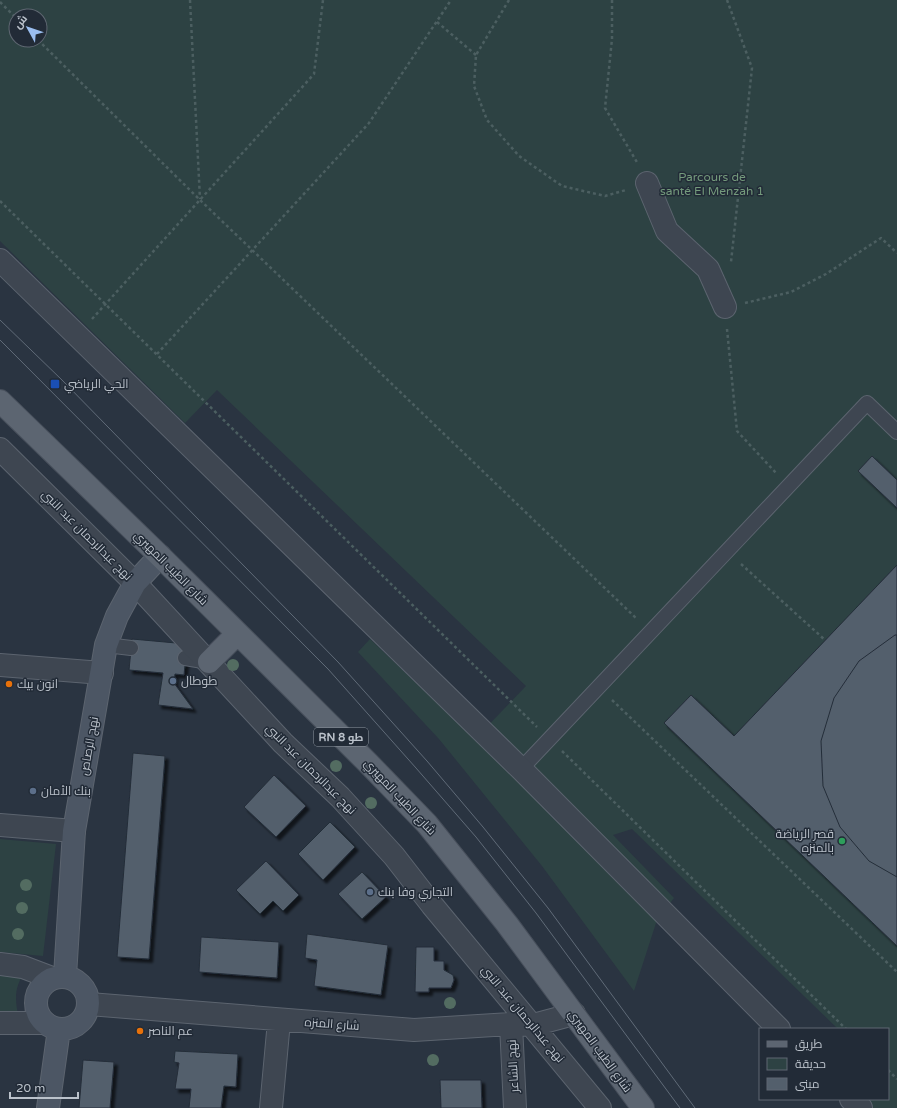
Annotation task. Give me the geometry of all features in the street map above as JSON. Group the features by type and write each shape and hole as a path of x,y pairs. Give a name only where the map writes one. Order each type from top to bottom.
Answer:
{"main road":[{"name":"شارع الطيب المهيري","path":"0,401 160,556 368,763 427,824 507,924 642,1108"},
{"path":"209,662 238,634"}],"street":[{"path":"647,183 667,231 708,269 726,308"},
{"path":"0,260 521,769 778,1028"},
{"name":"نهج عبدالرحمان عبد النبي","path":"0,449 135,583 283,743 340,797 394,856 432,905 533,1025 600,1108"},
{"name":"نهج الرصاص","path":"59,977 74,831 106,645 117,616 135,583 160,556"},
{"path":"0,665 102,673"},
{"path":"0,825 74,831"},
{"path":"0,964 23,967 59,977 74,979 82,985 88,994 89,1004 84,1018 74,1027 0,1023"},
{"path":"52,1026 39,1016 36,1007 36,998 39,990 59,977"},
{"name":"شارع المنزه","path":"89,1004 414,1030 511,1024 533,1025 574,1014"},
{"path":"271,1108 279,1020"},
{"name":"نهج الشاعر","path":"511,1024 515,1108"},
{"path":"48,1108 52,1026"},
{"path":"852,1100 861,1108"}],"lane":[{"path":"521,769 867,402 897,432"},
{"path":"106,645 131,648"},
{"path":"186,658 209,662"}],"path":[{"path":"190,0 200,200"},
{"path":"77,336 314,74 323,0"},
{"path":"156,354 369,123 451,0"},
{"path":"509,0 476,55 474,86 487,120 519,156 562,186 605,196 647,183 635,156 605,108 612,39 612,0"},
{"path":"727,0 752,68 730,269"},
{"path":"0,2 8,10"},
{"path":"436,22 476,55"},
{"path":"46,48 252,251 651,632"},
{"path":"0,201 845,1028"},
{"path":"788,486 736,431 726,308 791,292 826,274 881,238 897,253"},
{"path":"727,552 825,640"},
{"path":"598,687 897,972"},
{"path":"889,1071 897,1079"}],"green space":[{"name":"Parcours de santé El Menzah 1","path":"0,0 897,0 897,480 872,456 858,471 897,508 897,565 734,736 691,695 664,723 897,946 897,1108 862,1108 869,1100 889,1100 889,1028 837,1028 632,829 613,835 674,898 657,920 634,991 542,866 439,739 358,652 370,639 475,739 526,686 217,390 185,423 0,241"},
{"path":"0,839 56,844 43,956 0,952"},
{"path":"0,968 26,970 19,983 16,994 19,1020 0,1018"}],"building":[{"path":"872,456 897,480 897,508 858,471"},
{"name":"قصر الرياضة بالمنزه","path":"897,565 897,946 664,723 691,695 734,736"},
{"path":"897,635 897,877 869,861 840,827 823,786 821,741 834,698 859,661"},
{"path":"132,639 187,644 184,675 175,674 174,683 193,709 158,705 163,673 129,670"},
{"path":"133,753 165,756 149,959 117,957"},
{"path":"274,775 306,806 276,837 244,807"},
{"path":"330,822 355,847 323,880 298,854"},
{"path":"266,861 299,895 283,911 273,901 260,914 236,890"},
{"path":"362,872 386,897 362,919 338,894"},
{"path":"307,934 388,945 381,995 314,986 317,960 305,958"},
{"path":"201,937 279,942 277,978 199,972"},
{"path":"416,947 434,947 434,961 444,961 444,970 453,975 454,980 451,988 429,988 429,992 415,992"},
{"path":"175,1051 238,1054 236,1087 224,1086 221,1108 189,1108 191,1089 175,1089 179,1063 174,1062"},
{"path":"83,1060 114,1062 110,1108 79,1108"},
{"path":"440,1080 481,1080 482,1108 441,1108"}],"tram line":[{"path":"0,320 62,380 338,662 427,761 483,827 548,908 695,1108"},
{"path":"0,340 328,669 416,768 476,837 536,913 680,1108"}],"place":[{"name":"الحي الرياضي","path":"55,384"},
{"name":"طوطال","path":"173,681"},
{"name":"انون بيك","path":"9,684"},
{"name":"بنك الأمان","path":"33,791"},
{"name":"قصر الرياضة بالمنزه","path":"842,841"},
{"name":"التجاري وفا بنك","path":"370,892"},
{"name":"عم الناصر","path":"140,1031"}]}
